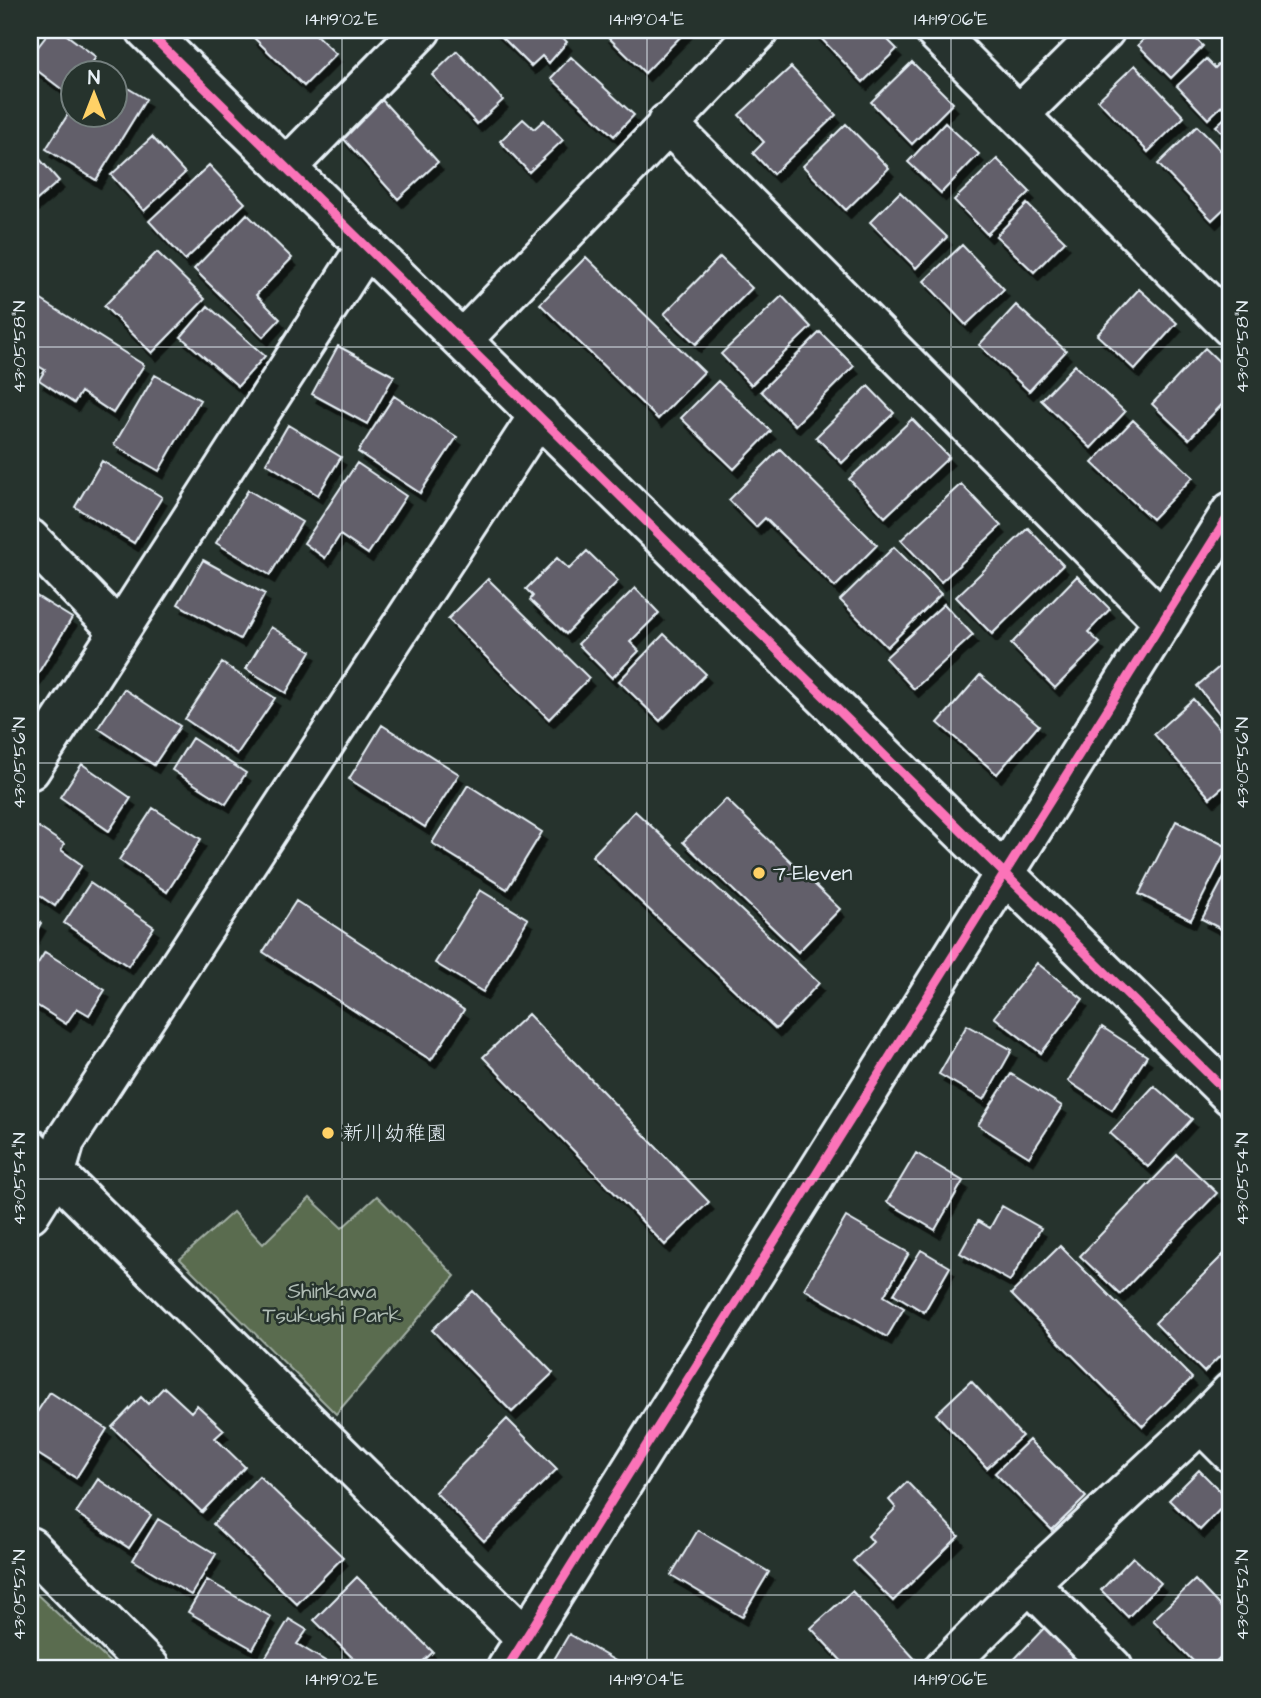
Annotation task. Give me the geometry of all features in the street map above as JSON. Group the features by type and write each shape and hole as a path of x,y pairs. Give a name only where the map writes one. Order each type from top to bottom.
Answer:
{"street":[{"path":"146,30 1231,1096"},
{"path":"286,167 421,30"},
{"path":"462,340 759,30"},
{"path":"934,30 1231,327"},
{"path":"1020,114 1105,30"},
{"path":"667,123 1163,621"},
{"path":"30,770 367,246"},
{"path":"30,1213 43,1160 65,1141 539,415"},
{"path":"43,1160 517,1653 1163,621 1226,535"},
{"path":"30,539 119,631"},
{"path":"944,1668 1029,1583 1231,1392"},
{"path":"1201,1423 1231,1453"},
{"path":"30,1547 150,1668"},
{"path":"1029,1583 1113,1668"}],"green space":[{"name":"Shinkawa Tsukushi Park","path":"377,1196 455,1276 336,1414 180,1259 233,1212 263,1244 310,1198 342,1228"},
{"path":"30,1588 116,1668 30,1668"}],"building":[{"path":"51,30 60,30 96,57 94,60 60,60 60,88 30,65 30,57"},
{"path":"260,30 311,30 336,54 304,86 253,37"},
{"path":"495,30 556,30 567,42 549,63 542,56 531,66"},
{"path":"610,30 687,30 645,73 605,34"},
{"path":"815,30 878,30 897,49 863,82"},
{"path":"1153,30 1186,30 1203,46 1171,78 1138,45"},
{"path":"457,51 503,100 477,124 432,75"},
{"path":"571,57 634,115 614,136 551,78"},
{"path":"1206,59 1215,68 1222,61 1231,71 1231,97 1208,119 1177,86"},
{"path":"912,62 953,103 912,144 871,102"},
{"path":"1135,65 1184,117 1148,152 1098,100"},
{"path":"791,67 836,115 773,174 753,153 764,142 739,115"},
{"path":"130,89 146,99 130,125"},
{"path":"382,100 438,162 398,199 342,137"},
{"path":"1231,112 1231,142 1216,126"},
{"path":"523,119 534,129 544,120 563,140 529,172 500,141"},
{"path":"945,123 979,154 941,193 908,162"},
{"path":"846,124 889,168 846,210 803,166"},
{"path":"1197,126 1231,161 1231,202 1212,220 1158,164"},
{"path":"60,127 60,130 127,130 96,180 46,149"},
{"path":"152,137 185,173 144,211 111,175"},
{"path":"30,148 59,181 30,206"},
{"path":"997,159 1030,192 987,234 954,200"},
{"path":"209,165 245,203 185,260 149,221"},
{"path":"900,192 947,237 916,268 870,222"},
{"path":"1027,204 1065,241 1034,272 996,236"},
{"path":"247,214 292,258 256,295 280,319 263,337 194,269"},
{"path":"962,245 1004,289 966,325 924,281"},
{"path":"157,252 205,299 152,353 104,306"},
{"path":"586,257 704,372 658,419 540,304"},
{"path":"720,257 752,288 696,344 664,314"},
{"path":"1139,289 1177,323 1135,370 1097,335"},
{"path":"35,296 144,365 113,413 81,392 74,403 39,380 45,370 30,361 30,304"},
{"path":"782,296 811,327 751,385 721,354"},
{"path":"1016,305 1066,351 1029,391 979,345"},
{"path":"208,306 265,356 238,386 181,337"},
{"path":"820,332 854,366 795,425 761,391"},
{"path":"338,346 394,376 367,424 312,394"},
{"path":"1205,348 1231,373 1231,395 1189,439 1152,404"},
{"path":"1075,365 1125,412 1091,448 1041,400"},
{"path":"155,375 200,400 159,471 114,445"},
{"path":"718,381 771,431 734,469 681,418"},
{"path":"868,386 894,413 842,463 816,437"},
{"path":"394,396 457,437 420,493 358,452"},
{"path":"912,419 949,457 885,517 849,479"},
{"path":"1133,420 1193,477 1152,519 1092,463"},
{"path":"288,425 341,457 318,495 266,463"},
{"path":"780,449 877,545 835,587 765,518 756,527 729,500"},
{"path":"102,461 162,497 134,543 75,507"},
{"path":"357,463 406,496 368,554 340,535 325,558 304,543"},
{"path":"961,484 1001,526 941,582 901,540"},
{"path":"248,490 302,522 270,575 216,543"},
{"path":"1028,528 1063,565 992,634 956,597"},
{"path":"894,547 941,594 887,647 840,600"},
{"path":"587,551 618,581 566,634 530,600 533,596 526,589 557,558 569,569"},
{"path":"203,560 265,594 240,639 178,604"},
{"path":"1077,576 1110,609 1088,632 1100,643 1055,688 1011,644"},
{"path":"488,579 589,678 549,719 448,619"},
{"path":"635,588 659,613 630,642 639,651 612,678 578,644"},
{"path":"30,592 72,618 32,683 30,682"},
{"path":"944,604 973,635 914,689 885,658"},
{"path":"271,627 311,651 286,693 246,669"},
{"path":"664,634 706,674 660,721 619,681"},
{"path":"1231,657 1231,728 1197,686"},
{"path":"222,663 275,698 237,754 185,719"},
{"path":"980,675 1039,725 997,774 938,723"},
{"path":"124,689 180,726 154,765 98,728"},
{"path":"1193,699 1231,742 1231,780 1210,798 1154,734"},
{"path":"382,725 459,774 425,827 349,779"},
{"path":"192,738 246,773 226,804 172,770"},
{"path":"82,764 131,798 109,831 60,797"},
{"path":"468,785 542,832 507,889 432,843"},
{"path":"726,799 840,909 798,952 683,842"},
{"path":"153,808 201,839 167,892 119,860"},
{"path":"635,811 819,983 776,1029 592,856"},
{"path":"1176,821 1228,847 1191,920 1139,894"},
{"path":"32,823 64,844 61,850 82,865 55,906 30,889"},
{"path":"1231,864 1231,934 1202,919"},
{"path":"90,883 154,927 128,966 64,923"},
{"path":"480,890 528,919 483,992 435,963"},
{"path":"296,901 464,1010 431,1060 263,952"},
{"path":"30,916 41,923 30,942"},
{"path":"45,952 105,990 89,1015 77,1008 66,1024 30,1001 30,976"},
{"path":"1037,963 1083,999 1041,1053 994,1017"},
{"path":"528,1014 709,1202 665,1245 483,1057"},
{"path":"967,1025 1012,1050 984,1100 939,1074"},
{"path":"1102,1027 1147,1056 1112,1110 1068,1081"},
{"path":"1011,1074 1062,1106 1029,1157 978,1125"},
{"path":"1154,1086 1192,1119 1148,1167 1110,1133"},
{"path":"916,1153 963,1181 935,1230 887,1202"},
{"path":"1177,1155 1217,1193 1120,1294 1080,1256"},
{"path":"1002,1206 1041,1228 1010,1281 960,1253 978,1221 990,1228"},
{"path":"846,1217 909,1253 884,1296 904,1308 887,1337 804,1289"},
{"path":"1060,1246 1192,1378 1143,1426 1011,1294"},
{"path":"1231,1247 1231,1345 1204,1372 1155,1323"},
{"path":"921,1250 950,1267 924,1312 894,1294"},
{"path":"473,1291 553,1373 512,1412 432,1330"},
{"path":"971,1381 1022,1436 987,1468 936,1414"},
{"path":"164,1387 191,1412 197,1405 224,1430 215,1438 245,1467 202,1512 112,1427 141,1397 148,1404"},
{"path":"50,1392 107,1429 76,1478 30,1449 30,1423"},
{"path":"507,1419 557,1469 484,1541 435,1492"},
{"path":"1029,1440 1086,1497 1052,1530 995,1473"},
{"path":"1199,1470 1229,1500 1200,1530 1169,1500"},
{"path":"259,1476 343,1557 297,1604 213,1524"},
{"path":"98,1479 151,1515 129,1548 76,1513"},
{"path":"907,1482 959,1536 893,1601 853,1561 873,1542 868,1536 896,1508 889,1500"},
{"path":"158,1519 216,1554 191,1595 133,1560"},
{"path":"698,1530 769,1572 742,1617 671,1575"},
{"path":"1133,1557 1161,1583 1128,1617 1101,1590"},
{"path":"357,1577 433,1652 416,1668 363,1668 314,1620"},
{"path":"207,1580 271,1617 253,1649 188,1612"},
{"path":"1195,1580 1231,1618 1231,1647 1209,1668 1200,1668 1153,1620"},
{"path":"852,1591 915,1659 905,1668 848,1668 811,1628"},
{"path":"289,1619 307,1630 297,1644 332,1665 330,1668 259,1668"},
{"path":"1047,1625 1092,1668 1006,1668"},
{"path":"569,1634 626,1667 626,1668 549,1668"}],"cycle path":[{"path":"146,30 1231,1096"},
{"path":"507,1668 1231,512"}],"place":[{"name":"7-Eleven","path":"759,873"},
{"name":"新川幼稚園","path":"328,1133"}]}
